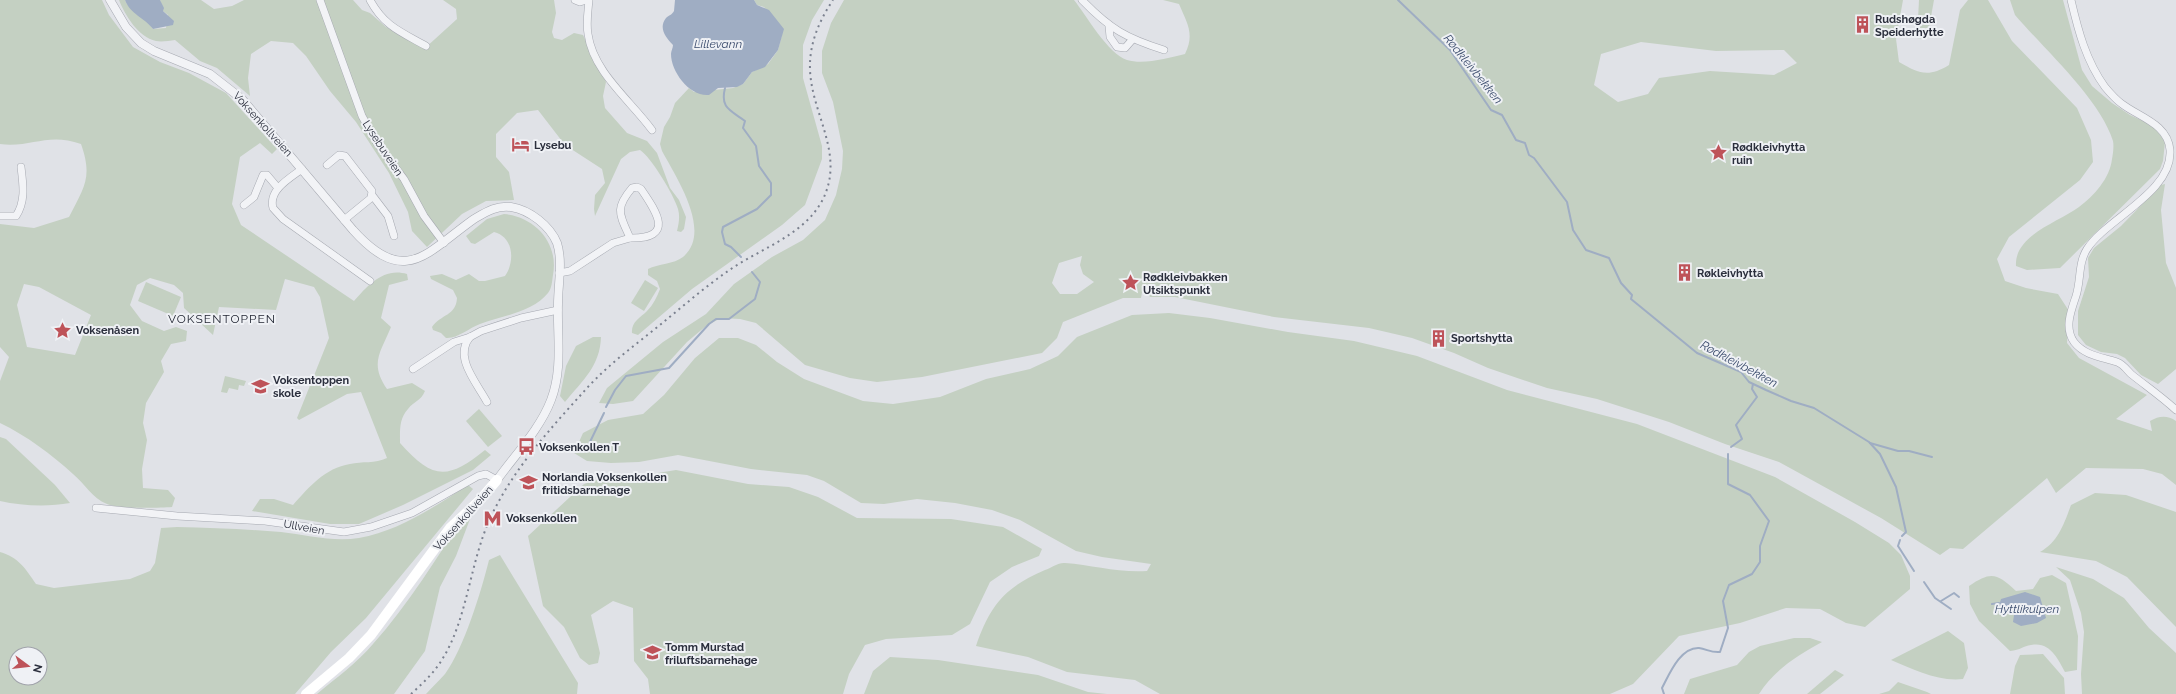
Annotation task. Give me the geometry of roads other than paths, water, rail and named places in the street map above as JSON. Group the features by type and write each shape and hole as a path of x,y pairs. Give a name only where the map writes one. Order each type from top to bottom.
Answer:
{"main road":[{"name":"Voksenkollveien","path":"306,694 349,658 371,635 450,528 480,500 497,480"}],"street":[{"name":"Voksenkollveien","path":"110,0 126,27 141,43 154,51 206,72 236,93 254,111 344,220 370,248 393,260 415,260 429,254 488,211 501,207 517,209 538,220 553,236 558,247 559,273 558,372 552,398 539,422 497,480"},
{"name":"Lysebuveien","path":"320,0 362,116 377,143 404,179 428,221 444,243"},
{"path":"370,0 379,16 388,24 426,46"},
{"path":"575,0 580,2 588,0 587,27 594,52 610,79 652,130"},
{"path":"1082,0 1109,26 1132,40 1164,50"},
{"path":"2071,0 2081,37 2096,74 2121,104 2159,128 2167,138 2170,152 2166,170 2154,186 2094,240 2085,252 2078,291 2070,316 2069,332 2075,342 2083,350 2123,366 2176,410"},
{"path":"1109,26 1110,37 1117,47 1125,48 1132,40"},
{"path":"327,165 339,155 345,156 372,191 372,195 388,216 394,236"},
{"path":"0,216 16,216 21,209 23,198 21,167"},
{"path":"302,169 278,188 272,202 273,208 277,214 370,281"},
{"path":"244,205 254,197 263,175 267,175 278,188"},
{"path":"559,273 570,271 613,243 630,238 648,236 655,233 658,226 657,213 637,187 632,188 619,206 620,215 630,238"},
{"path":"344,220 372,195"},
{"path":"413,369 454,342 470,337 488,328 558,310"},
{"path":"470,337 463,349 464,360 488,402"},
{"name":"Ullveien","path":"96,508 177,516 265,521 344,532 371,527 412,513 478,476 486,474 497,480"}],"water":[{"path":"125,0 160,0 164,8 163,11 174,21 173,25 153,29 130,9"},
{"name":"Lillevann","path":"675,0 754,0 757,5 769,10 784,29 778,50 765,67 752,72 743,84 737,87 718,88 709,95 702,95 695,92 683,82 674,68 671,54 673,45 664,33 663,29 666,18 674,11"},
{"name":"Hyttlikulpen","path":"2025,592 2040,597 2046,618 2037,623 2021,626 2013,622 2014,615 2010,611 2003,610 1999,606 2001,599"}],"waterway":[{"name":"Rødkleivbekken","path":"1398,0 1450,50 1491,110 1502,115 1516,140 1525,143 1529,155 1534,158 1567,202 1573,230 1586,250 1609,258 1621,283 1632,295 1631,299 1697,353 1741,372 1749,382 1766,390 1791,401 1814,408 1869,442 1880,454 1896,487 1906,532 1902,536"},
{"path":"725,88 725,104 731,111 745,121 743,128 756,146 759,166 771,183 771,195 757,209 723,227 722,232 725,244 731,247 741,257"},
{"path":"606,407 615,390 626,376 669,368 709,324 716,319 729,319 755,299 760,282 752,272"},
{"path":"1731,447 1742,439 1736,425 1757,397 1752,389 1753,384"},
{"path":"588,446 604,413"},
{"path":"1870,443 1898,451 1909,451 1932,457"},
{"path":"1664,694 1662,688 1668,676 1676,663 1686,652 1699,648 1720,652 1728,628 1723,601 1729,585 1752,574 1760,562 1760,546 1769,521 1750,495 1728,484 1728,454"},
{"name":"Rødkleivbekken","path":"1900,540 1898,546 1914,571"},
{"name":"Rødkleivbekken","path":"1924,582 1935,598 1951,609"},
{"name":"Rødkleivbekken","path":"1941,601 1954,593 1959,597"},
{"name":"Rødkleivbekken","path":"1992,604 1999,603"}],"railway":[{"path":"411,694 436,668 451,643 458,626 477,555 489,521 520,467 546,434 595,379 622,355 719,277 740,263 780,241 804,224 822,201 828,184 831,168 826,136 812,87 810,60 813,42 819,25 833,0"}],"place":[{"name":"Rudshøgda Speiderhytte","path":"1862,25"},
{"name":"Lysebu","path":"521,145"},
{"name":"Rødkleivhytta ruin","path":"1719,153"},
{"name":"Røkleivhytta","path":"1684,273"},
{"name":"Rødkleivbakken Utsiktspunkt","path":"1130,283"},
{"name":"Voksenåsen","path":"63,330"},
{"name":"Sportshytta","path":"1438,338"},
{"name":"Voksentoppen skole","path":"260,386"},
{"name":"Voksenkollen T","path":"526,447"},
{"name":"Norlandia Voksenkollen fritidsbarnehage","path":"529,483"},
{"name":"Voksenkollen","path":"493,518"},
{"name":"Tomm Murstad friluftsbarnehage","path":"652,653"}],"district":[{"name":"VOKSENTOPPEN","path":"222,319"}]}
